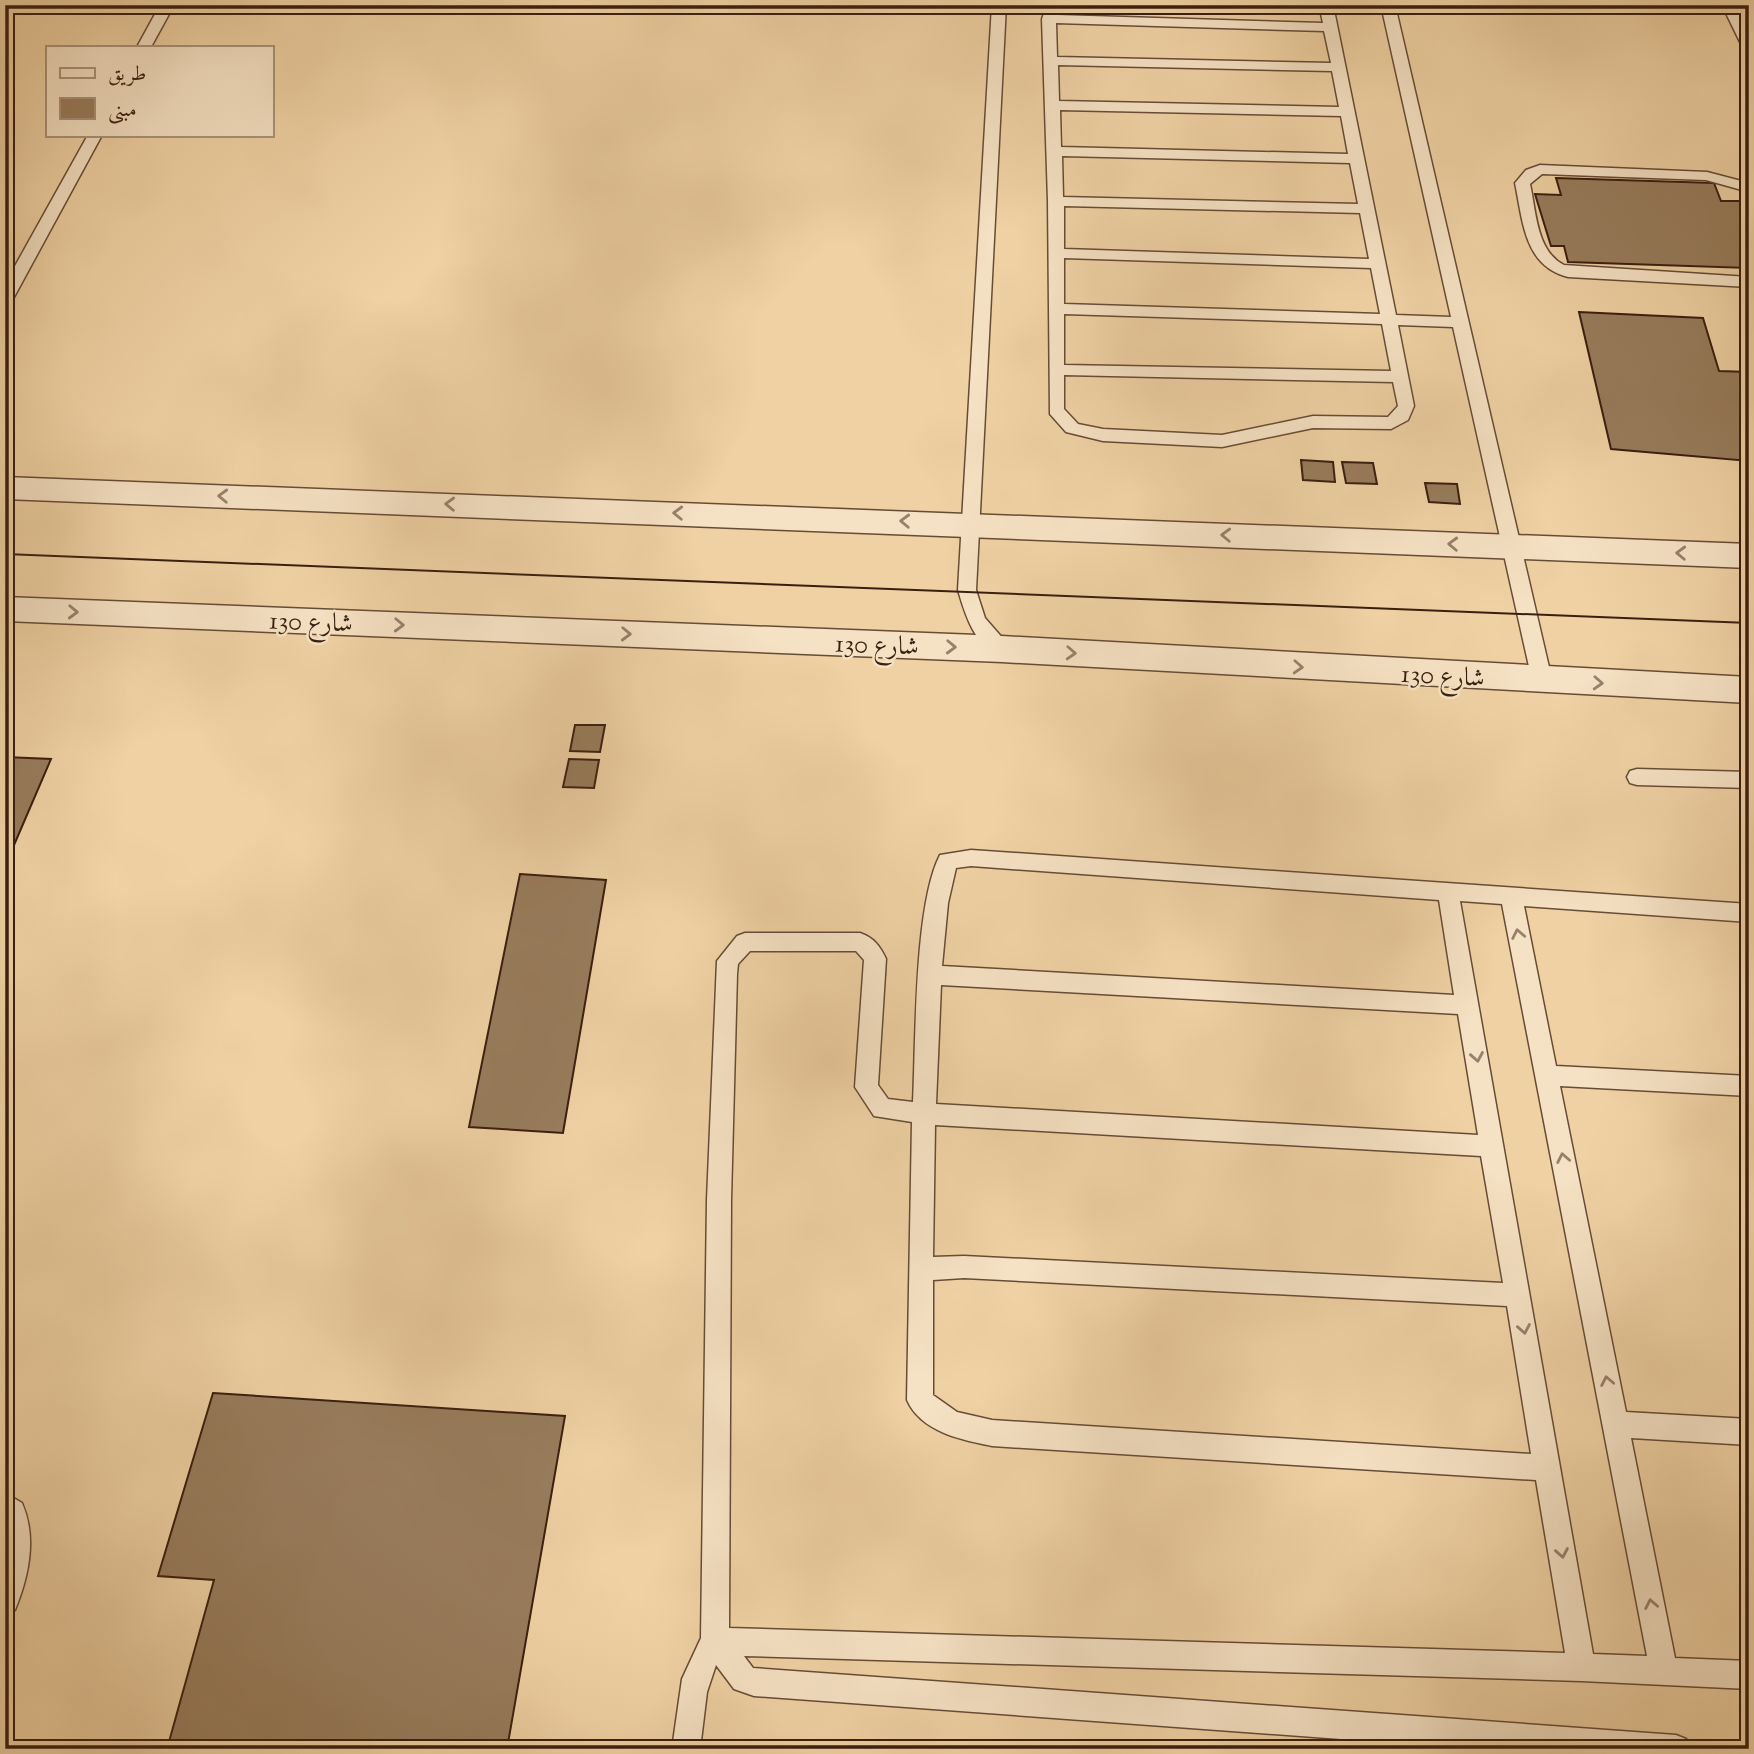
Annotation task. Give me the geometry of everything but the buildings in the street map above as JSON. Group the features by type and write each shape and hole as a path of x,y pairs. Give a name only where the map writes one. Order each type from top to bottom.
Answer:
{"street":[{"path":"1734,5 1749,37"},
{"path":"5,488 1749,556"},
{"name":"شارع 130","path":"5,609 1002,649 1749,690"}],"lane":[{"path":"145,46 167,5"},
{"path":"999,5 973,524 967,590 976,621 1002,649"},
{"path":"1326,5 1402,377 1406,407 1402,416 1391,423 1312,422 1222,441 1103,435 1072,428 1056,410 1056,201 1050,106 1051,12 1330,27"},
{"path":"1388,5 1542,680"},
{"path":"1050,61 1339,67"},
{"path":"1050,106 1349,112"},
{"path":"5,299 95,136"},
{"path":"1053,151 1358,159"},
{"path":"1749,188 1707,176 1540,169 1531,173 1522,183 1538,247 1544,259 1568,272 1749,282"},
{"path":"1056,201 1368,209"},
{"path":"1055,253 1380,264"},
{"path":"1056,309 1460,322"},
{"path":"1056,370 1402,377"},
{"path":"1637,777 1749,780"},
{"path":"1547,1468 992,1433 964,1428 938,1419 920,1400 923,1113 931,975 941,880 947,862 971,858 1749,913"},
{"path":"1448,893 1581,1667"},
{"path":"1511,895 1664,1671"},
{"path":"686,1749 692,1685 700,1662 715,1641 720,1187 726,974 735,951 746,942 860,943 870,950 875,959 866,1087 881,1109 970,1118 1492,1146"},
{"path":"931,975 1468,1005"},
{"path":"1546,1075 1749,1086"},
{"path":"921,1269 964,1268 1518,1295"},
{"path":"1615,1424 1749,1432"},
{"path":"5,1506 13,1512 19,1541 5,1600"},
{"path":"715,1641 1581,1667 1749,1675"},
{"path":"715,1641 744,1679 754,1682 1676,1749"}],"tram line":[{"path":"5,554 1749,623"}]}
